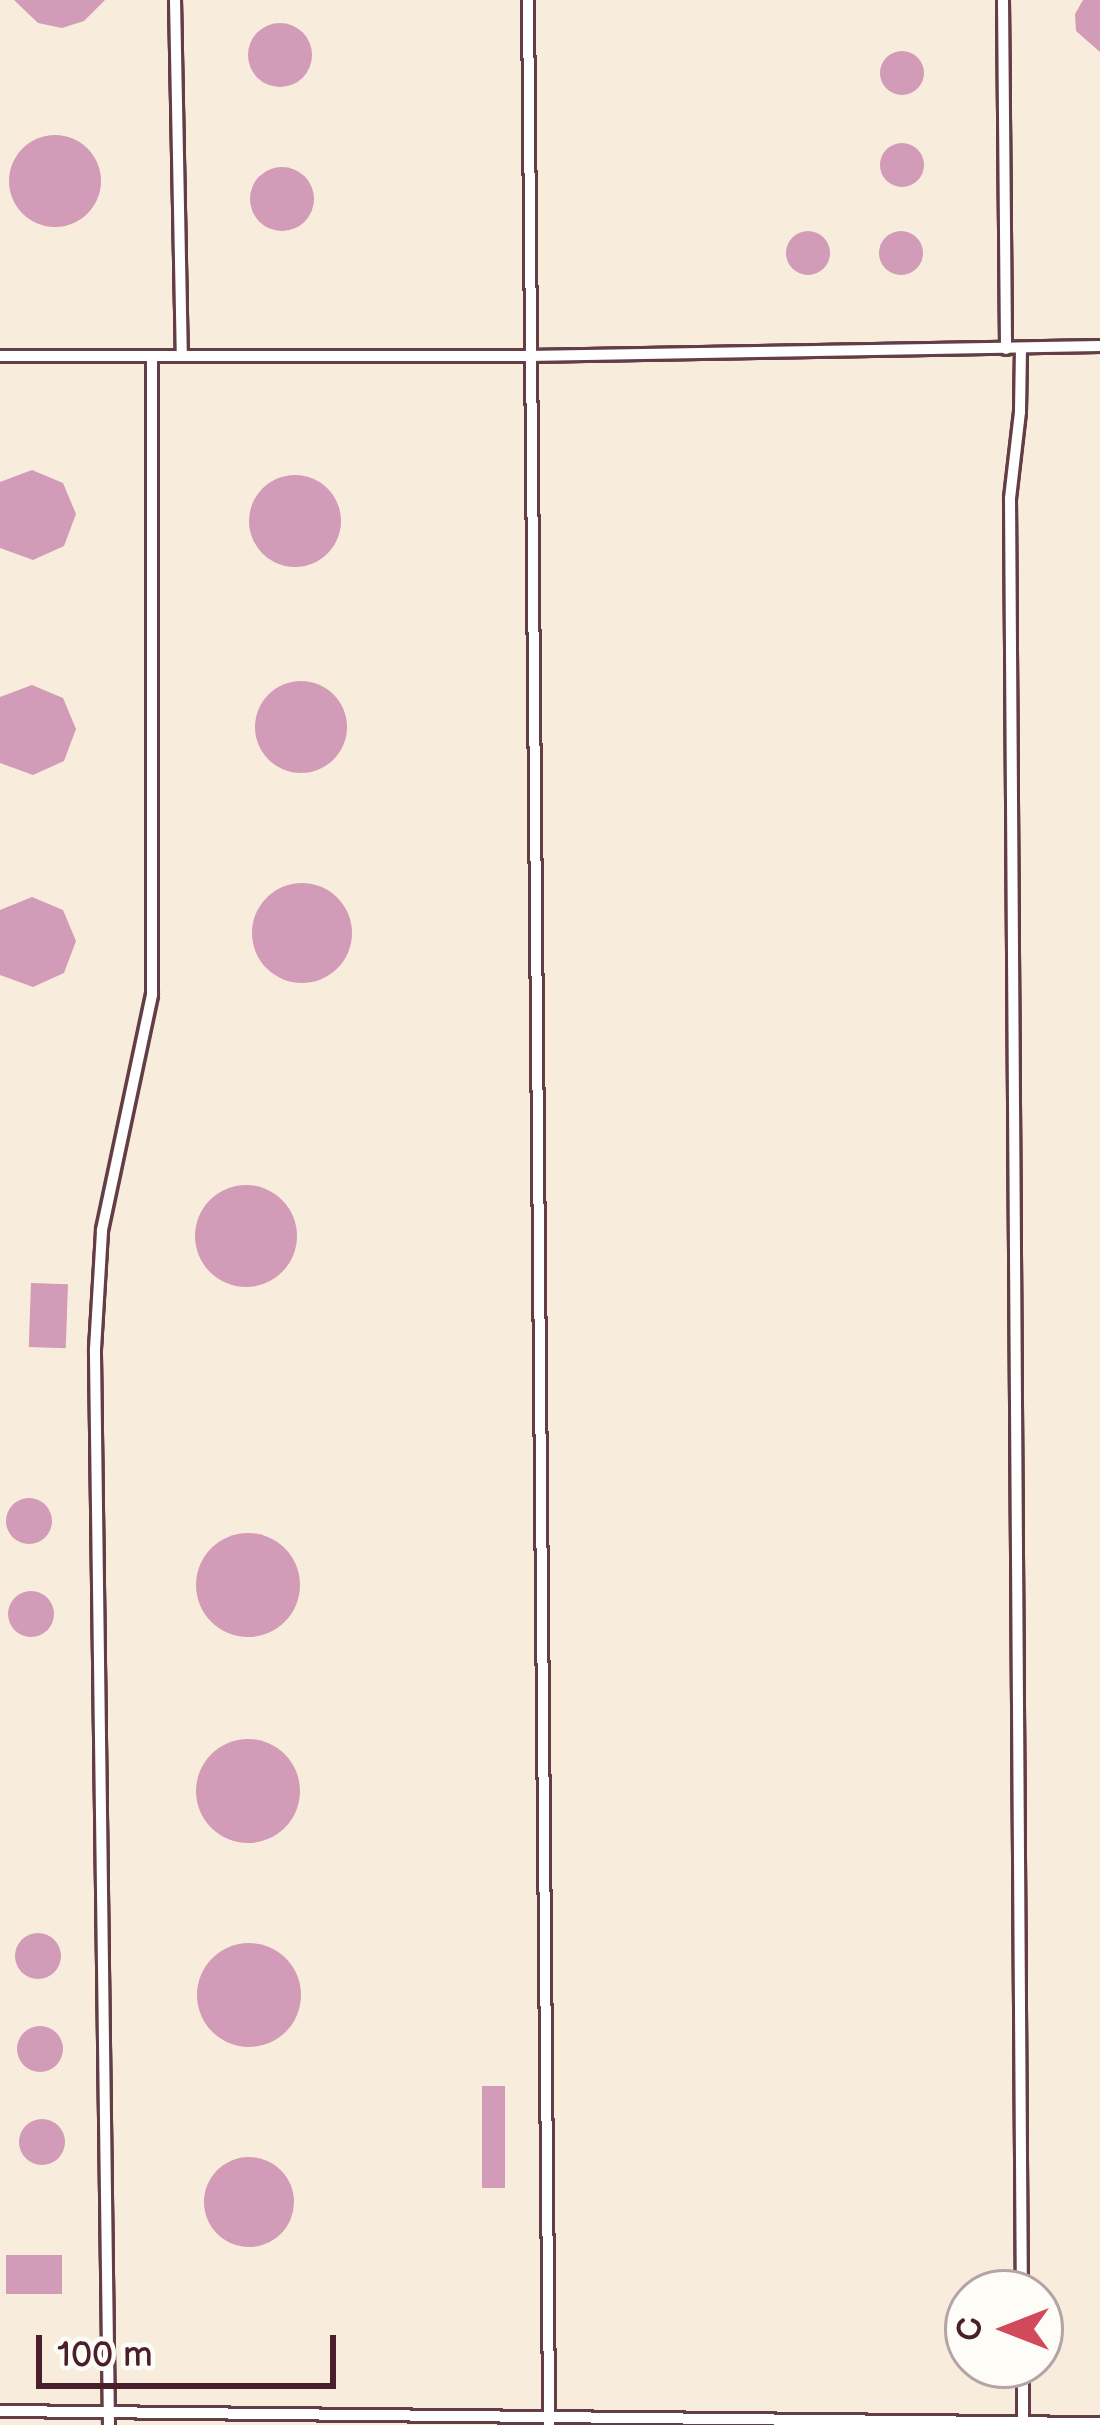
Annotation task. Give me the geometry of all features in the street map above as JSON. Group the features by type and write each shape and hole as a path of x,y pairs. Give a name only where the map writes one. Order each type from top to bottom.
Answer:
{"lane":[{"path":"176,0 182,355"},
{"path":"529,0 528,356 549,2419"},
{"path":"1003,0 1006,349"},
{"path":"0,356 528,356 1100,346"},
{"path":"1021,348 1020,412 1010,499 1022,2269"},
{"path":"109,2418 95,1349 102,1230 152,995 152,357"},
{"path":"1023,2389 1023,2423"},
{"path":"0,2410 109,2418 1100,2423"}],"building":[{"path":"14,0 105,0 84,21 62,28 38,23"},
{"path":"1083,0 1100,0 1100,52 1076,31 1075,14"},
{"path":"280,23 303,32 312,55 303,78 280,87 257,78 248,55 257,32"},
{"path":"902,51 918,57 924,73 918,89 902,95 886,89 880,73 886,57"},
{"path":"55,135 73,138 88,148 98,163 98,199 88,214 73,224 55,227 37,224 22,214 12,199 9,181 12,163 22,148 37,138"},
{"path":"902,143 918,149 924,165 918,181 902,187 886,181 880,165 886,149"},
{"path":"282,167 305,176 314,199 305,222 282,231 259,222 250,199 259,176"},
{"path":"808,231 824,237 830,253 824,269 808,275 792,269 786,253 792,237"},
{"path":"901,231 917,237 923,253 917,269 901,275 885,269 879,253 885,237"},
{"path":"32,470 63,483 76,514 64,546 33,560 0,548 0,482"},
{"path":"295,475 313,478 328,488 338,503 338,539 328,554 313,564 295,567 277,564 262,554 252,539 249,521 252,503 262,488 277,478"},
{"path":"301,681 319,684 334,694 344,709 344,745 334,760 319,770 301,773 283,770 268,760 258,745 255,727 258,709 268,694 283,684"},
{"path":"32,685 63,698 76,729 64,761 33,775 0,763 0,697"},
{"path":"302,883 321,887 337,898 348,914 352,933 348,952 337,968 321,979 302,983 283,979 267,968 256,952 252,933 256,914 267,898 283,887"},
{"path":"32,897 63,910 76,941 64,973 33,987 0,975 0,910"},
{"path":"246,1185 266,1189 282,1200 293,1216 297,1236 293,1256 282,1272 266,1283 246,1287 226,1283 210,1272 199,1256 195,1236 199,1216 210,1200 226,1189"},
{"path":"31,1283 68,1284 66,1348 29,1347"},
{"path":"29,1498 45,1505 52,1521 45,1537 29,1544 13,1537 6,1521 13,1505"},
{"path":"248,1533 268,1537 285,1548 296,1565 300,1585 296,1605 285,1622 268,1633 248,1637 228,1633 211,1622 200,1605 196,1585 200,1565 211,1548 228,1537"},
{"path":"31,1591 47,1598 54,1614 47,1630 31,1637 15,1630 8,1614 15,1598"},
{"path":"248,1739 268,1743 285,1754 296,1771 300,1791 296,1811 285,1828 268,1839 248,1843 228,1839 211,1828 200,1811 196,1791 200,1771 211,1754 228,1743"},
{"path":"38,1933 54,1940 61,1956 54,1972 38,1979 22,1972 15,1956 22,1940"},
{"path":"249,1943 269,1947 286,1958 297,1975 301,1995 297,2015 286,2032 269,2043 249,2047 229,2043 212,2032 201,2015 197,1995 201,1975 212,1958 229,1947"},
{"path":"40,2026 56,2033 63,2049 56,2065 40,2072 24,2065 17,2049 24,2033"},
{"path":"482,2086 505,2086 505,2188 482,2188"},
{"path":"42,2119 58,2126 65,2142 58,2158 42,2165 26,2158 19,2142 26,2126"},
{"path":"249,2157 266,2160 281,2170 291,2185 291,2219 281,2234 266,2244 249,2247 232,2244 217,2234 207,2219 204,2202 207,2185 217,2170 232,2160"},
{"path":"6,2255 62,2255 62,2294 6,2294"}]}
